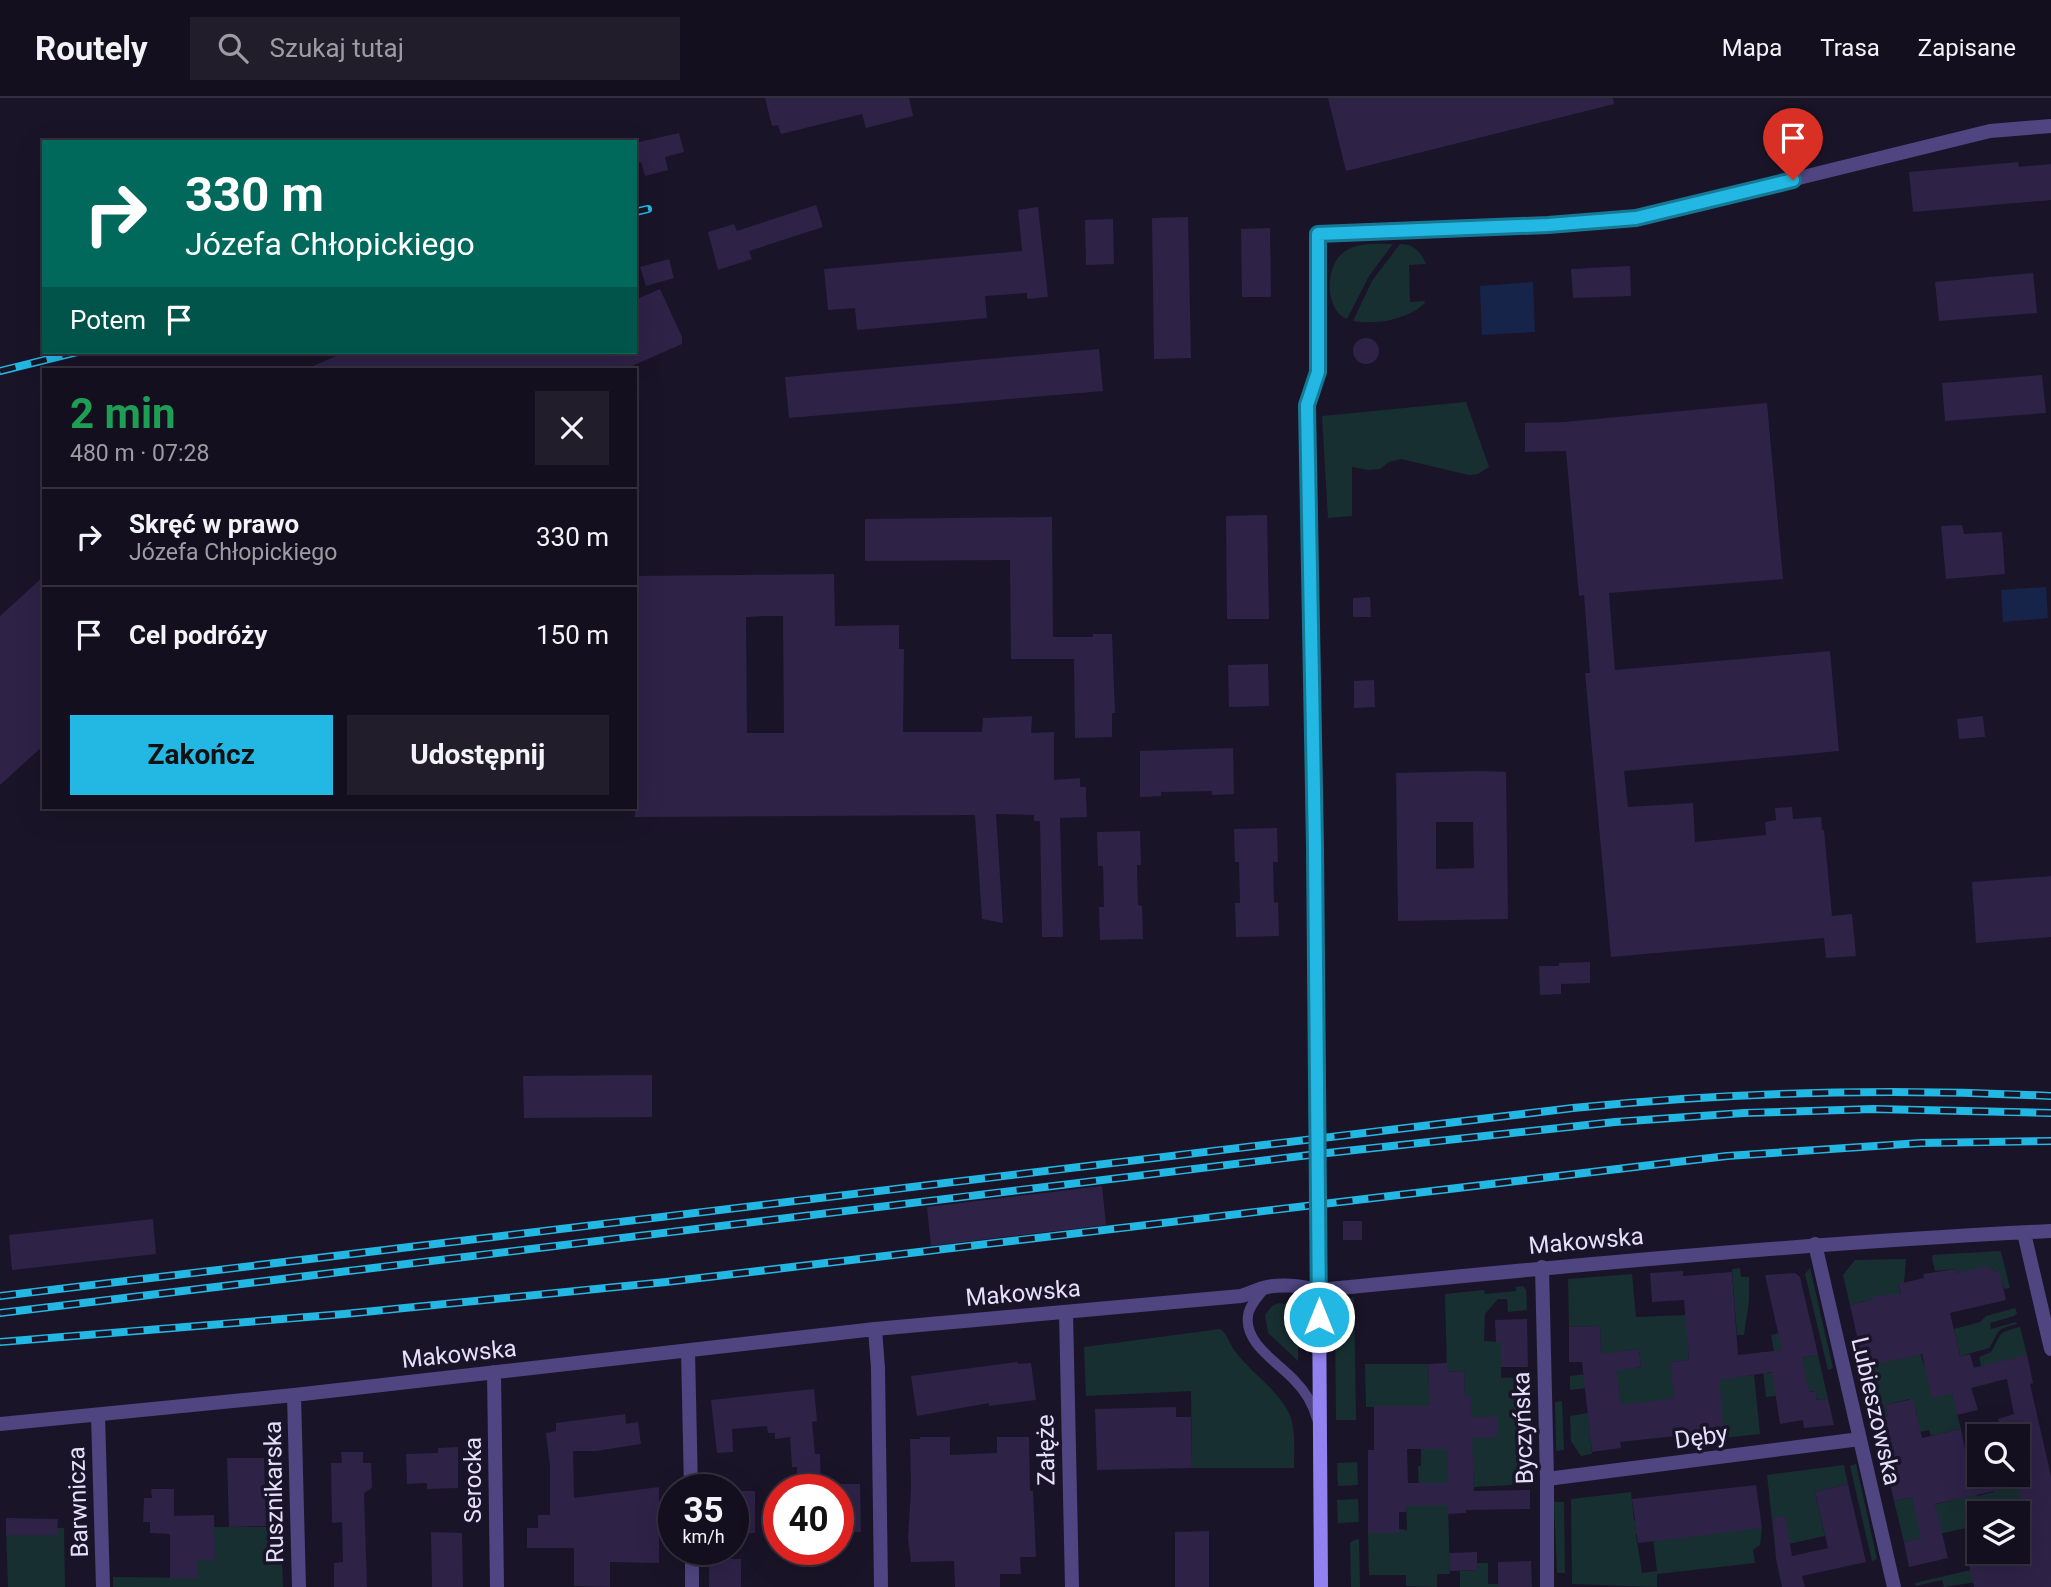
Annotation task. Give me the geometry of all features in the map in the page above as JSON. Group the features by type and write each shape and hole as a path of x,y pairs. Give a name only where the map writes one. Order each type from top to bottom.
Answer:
{"street":[{"path":"1321,1587 1315,846 1307,405 1318,372 1318,234 1548,225 1636,218 1990,131 2051,126"},
{"name":"Makowska","path":"0,1424 294,1395 875,1329 1241,1296 1265,1287 1296,1286 1319,1290 1542,1267 1815,1244 2051,1231"},
{"path":"2024,1233 2051,1349"},
{"name":"Lubieszowska","path":"1815,1244 1894,1587"},
{"name":"Byczyńska","path":"1542,1267 1547,1587"},
{"name":"Załęże","path":"1066,1312 1072,1587"},
{"path":"875,1329 881,1587"},
{"path":"688,1351 691,1474"},
{"name":"Serocka","path":"494,1372 496,1587"},
{"name":"Rusznikarska","path":"294,1395 299,1587"},
{"name":"Barwnicza","path":"98,1415 103,1587"},
{"name":"Dęby","path":"1547,1479 1860,1439"},
{"path":"692,1565 692,1587"}],"lane":[{"path":"1265,1287 1251,1306 1248,1315 1249,1330 1267,1356 1307,1395 1319,1426"}],"green space":[{"path":"1393,244 1369,276 1347,319 1339,314 1334,307 1330,287 1333,267 1338,258 1355,247"},
{"path":"1400,244 1409,245 1416,250 1426,264 1409,265 1410,302 1425,301 1424,304 1409,314 1390,320 1353,321 1372,281"},
{"path":"1466,402 1489,467 1478,474 1469,475 1401,459 1389,462 1380,469 1352,467 1352,516 1328,518 1322,416"},
{"path":"1999,1251 2010,1288 2004,1289 1997,1272 1992,1269 1957,1273 1956,1269 1935,1271 1932,1258 1933,1255"},
{"path":"1906,1259 1904,1283 1898,1285 1924,1365 1947,1374 1981,1366 1979,1357 1991,1352 2001,1334 2020,1327 2027,1355 1993,1371 1995,1382 1952,1393 1961,1429 1931,1436 1929,1430 1919,1432 1916,1410 1913,1410 1910,1399 1885,1405 1888,1416 1875,1419 1864,1367 1897,1359 1873,1296 1873,1299 1850,1305 1843,1275 1855,1260"},
{"path":"1740,1268 1741,1277 1749,1277 1744,1335 1737,1335 1732,1269"},
{"path":"1810,1268 1833,1368 1828,1370 1805,1274"},
{"path":"1632,1274 1636,1317 1686,1315 1689,1360 1670,1362 1741,1376 1754,1375 1760,1434 1724,1438 1720,1395 1621,1409 1618,1384 1570,1390 1570,1376 1641,1367 1639,1349 1618,1352 1619,1360 1601,1361 1600,1326 1569,1327 1568,1279"},
{"path":"1523,1286 1526,1290 1527,1310 1508,1312 1507,1299 1498,1299 1485,1314 1484,1341 1501,1342 1501,1378 1528,1377 1529,1484 1474,1487 1473,1469 1465,1469 1471,1397 1465,1397 1464,1371 1447,1372 1445,1294 1484,1290 1485,1294 1516,1291 1516,1287"},
{"path":"1354,1297 1356,1420 1336,1420 1335,1312 1343,1300"},
{"path":"1278,1303 1292,1305 1298,1313 1298,1361 1268,1333 1265,1315"},
{"path":"2015,1308 2017,1313 2014,1316 1990,1323 1991,1329 2016,1322 2017,1324 2001,1329 1989,1348 1960,1356 1954,1329"},
{"path":"1811,1324 1816,1345 1789,1349 1803,1364 1802,1358 1818,1355 1828,1399 1818,1400 1815,1391 1766,1397 1761,1352 1764,1352 1767,1373 1778,1372 1771,1335"},
{"path":"1220,1329 1241,1359 1278,1396 1289,1413 1294,1433 1294,1468 1192,1468 1191,1391 1086,1396 1084,1347"},
{"path":"1365,1364 1428,1364 1429,1388 1435,1405 1429,1406 1429,1410 1408,1406 1366,1407"},
{"path":"1562,1401 1564,1450 1556,1451 1555,1402"},
{"path":"1588,1413 1592,1454 1581,1456 1571,1441 1570,1416"},
{"path":"1421,1449 1448,1449 1448,1483 1432,1483 1419,1490 1418,1466 1421,1466"},
{"path":"1967,1461 1967,1487 1975,1487 1977,1496 1994,1492 1993,1487 2020,1487 2022,1501 1967,1501 1967,1528 1904,1542 1894,1501 1912,1497 1915,1509 1950,1501"},
{"path":"1357,1462 1358,1485 1338,1486 1337,1463"},
{"path":"1856,1464 1877,1559 1872,1561 1850,1466"},
{"path":"1844,1465 1848,1484 1815,1492 1825,1536 1775,1547 1767,1475"},
{"path":"1631,1492 1634,1521 1646,1519 1636,1535 1642,1573 1657,1571 1648,1498 1762,1528 1760,1545 1753,1550 1755,1563 1657,1574 1657,1587 1572,1584 1571,1499"},
{"path":"1358,1499 1359,1522 1338,1523 1337,1500"},
{"path":"1406,1501 1448,1505 1450,1574 1437,1574 1437,1587 1406,1586 1406,1575 1369,1575 1368,1533 1399,1533 1399,1529 1407,1530"},
{"path":"1554,1502 1564,1502 1565,1573 1557,1573"},
{"path":"6,1527 64,1528 65,1587 8,1587"},
{"path":"198,1527 281,1527 283,1587 113,1587 113,1577 198,1578"},
{"path":"1359,1539 1360,1587 1351,1587 1350,1543"},
{"path":"1477,1563 1488,1563 1488,1584 1498,1584 1498,1587 1460,1587 1460,1571 1477,1570"},
{"path":"1992,1565 1996,1579 1944,1587 1942,1580 1916,1586 1915,1583"}],"water":[{"path":"1533,282 1535,332 1482,335 1480,286"},
{"path":"2046,587 2048,618 2003,622 2001,590"}],"building":[{"path":"765,98 909,98 913,116 866,128 862,114 781,134 778,125 772,126"},
{"path":"1328,98 1613,98 1614,104 1346,171"},
{"path":"679,133 684,152 665,157 668,170 645,176 641,162 637,162 637,143"},
{"path":"2018,162 2019,167 2051,164 2051,200 1913,212 1909,172"},
{"path":"816,205 823,227 749,251 752,259 718,270 708,232 734,224 737,231"},
{"path":"1038,207 1048,297 1027,299 1027,293 985,296 987,318 857,330 855,308 828,310 824,269 1022,251 1018,210"},
{"path":"1188,217 1191,358 1154,359 1152,218"},
{"path":"1113,219 1114,264 1086,265 1085,220"},
{"path":"1270,228 1271,297 1242,297 1241,229"},
{"path":"669,259 674,278 646,286 640,267"},
{"path":"1630,266 1631,296 1573,298 1571,269"},
{"path":"2033,273 2037,313 1939,321 1935,282"},
{"path":"660,289 682,337 682,344 627,368 308,368 341,354 637,354 637,299"},
{"path":"1366,338 1375,342 1379,351 1375,360 1366,364 1357,360 1353,351 1357,342"},
{"path":"1099,349 1103,391 789,418 785,377"},
{"path":"2042,375 2046,413 1945,421 1942,383"},
{"path":"1767,403 1783,579 1609,593 1615,670 1830,651 1839,751 1624,771 1628,807 1693,803 1695,842 1766,835 1765,822 1776,820 1775,808 1792,807 1793,819 1821,817 1832,916 1852,914 1856,956 1826,958 1824,938 1611,957 1585,673 1590,673 1584,595 1579,596 1566,451 1525,452 1525,423 1564,422"},
{"path":"1267,515 1269,619 1227,619 1226,516"},
{"path":"1052,517 1053,637 1112,634 1115,713 1112,713 1112,737 1075,738 1074,659 1011,659 1010,560 865,561 865,519"},
{"path":"1962,525 1964,534 2002,532 2005,574 1946,579 1941,526"},
{"path":"834,574 835,626 899,625 899,649 904,649 903,732 982,732 983,718 1032,716 1031,733 1054,732 1054,780 1080,778 1080,787 1086,787 1087,817 1060,818 1063,937 1042,937 1040,821 1034,821 1034,815 996,814 1003,923 982,919 975,815 635,817 637,576","holes":["783,616 784,733 747,733 746,617"]},
{"path":"42,578 42,747 0,785 0,616"},
{"path":"1370,597 1371,617 1353,617 1353,598"},
{"path":"1268,664 1269,706 1229,707 1228,665"},
{"path":"1374,680 1375,707 1354,708 1354,681"},
{"path":"1983,716 1985,737 1959,739 1957,719"},
{"path":"1233,748 1234,794 1212,795 1212,791 1161,792 1161,796 1140,797 1140,751"},
{"path":"1506,772 1508,919 1398,921 1396,773","holes":["1436,822 1473,822 1474,868 1436,869"]},
{"path":"1277,828 1278,862 1273,862 1274,903 1278,902 1279,936 1236,937 1235,903 1240,903 1239,862 1235,862 1234,829"},
{"path":"1140,831 1138,905 1142,906 1143,939 1100,940 1099,907 1104,907 1103,866 1098,866 1097,832"},
{"path":"2051,876 2051,937 1976,943 1972,882"},
{"path":"1590,962 1590,983 1561,984 1561,994 1540,995 1539,966"},
{"path":"652,1075 652,1117 524,1118 523,1076"},
{"path":"1102,1186 1106,1225 931,1246 927,1207"},
{"path":"153,1219 156,1254 12,1270 9,1235"},
{"path":"1343,1221 1362,1221 1362,1240 1343,1240"},
{"path":"1987,1266 2000,1274 2006,1300 1950,1313 1960,1356 1970,1354 1974,1368 2027,1355 2033,1383 2030,1384 2051,1476 2051,1587 1974,1587 1969,1564 2030,1564 2030,1501 2021,1501 2018,1487 2030,1487 2030,1424 1999,1424 1998,1419 2014,1414 2007,1379 1971,1387 1978,1410 1957,1415 1952,1393 1932,1398 1922,1354 1864,1367 1850,1305 1873,1299 1873,1296 1901,1294 1898,1284 1924,1278 1923,1274 1956,1269 1957,1273"},
{"path":"1683,1271 1683,1276 1732,1272 1738,1355 1782,1350 1765,1275 1795,1273 1800,1277 1818,1355 1802,1358 1809,1392 1816,1391 1817,1400 1828,1399 1834,1425 1804,1428 1803,1420 1780,1424 1772,1372 1719,1380 1724,1431 1620,1442 1621,1448 1592,1452 1582,1362 1569,1362 1569,1327 1600,1326 1601,1354 1639,1349 1641,1367 1616,1371 1621,1405 1674,1398 1670,1362 1689,1360 1684,1300 1652,1302 1650,1273"},
{"path":"1527,1319 1528,1367 1501,1367 1501,1342 1496,1342 1495,1320"},
{"path":"1017,1362 1031,1363 1036,1400 989,1406 989,1403 917,1416 911,1376"},
{"path":"1447,1363 1447,1372 1464,1371 1465,1397 1471,1397 1471,1418 1497,1416 1498,1437 1472,1438 1474,1491 1530,1490 1530,1509 1466,1510 1466,1513 1448,1514 1448,1505 1406,1506 1406,1512 1399,1512 1399,1533 1368,1533 1368,1450 1374,1450 1374,1406 1430,1406 1428,1364","holes":["1407,1449 1448,1449 1448,1483 1408,1483"]},
{"path":"814,1389 817,1421 812,1422 815,1454 820,1454 821,1474 797,1474 797,1467 792,1467 790,1437 775,1439 775,1433 768,1433 767,1426 732,1429 733,1452 717,1453 711,1400"},
{"path":"1913,1399 1922,1438 1961,1429 1966,1455 1967,1487 2013,1487 1935,1504 1948,1558 1909,1567 1904,1542 1921,1538 1912,1497 1894,1501 1875,1419 1888,1416 1885,1405"},
{"path":"1176,1407 1176,1417 1191,1417 1192,1468 1097,1470 1095,1409"},
{"path":"625,1414 626,1424 638,1422 641,1444 596,1451 573,1451 574,1498 658,1487 658,1563 610,1562 610,1587 574,1586 574,1548 527,1548 527,1528 538,1528 538,1515 550,1515 550,1466 546,1433 556,1431 556,1423"},
{"path":"950,1437 950,1455 997,1453 997,1437 1029,1437 1030,1491 1033,1491 1036,1557 1020,1557 1021,1574 1000,1574 1000,1587 955,1587 954,1561 911,1562 908,1539 910,1439"},
{"path":"458,1447 458,1488 427,1489 427,1483 407,1484 406,1454 438,1453 438,1448"},
{"path":"341,1452 363,1452 363,1463 371,1463 372,1488 364,1493 367,1587 334,1587 334,1563 343,1562 342,1522 332,1523 331,1463 342,1463"},
{"path":"227,1458 264,1458 266,1526 229,1527"},
{"path":"854,1484 860,1484 861,1532 854,1532"},
{"path":"1848,1484 1866,1562 1802,1576 1805,1587 1782,1587 1776,1559 1773,1518 1785,1516 1792,1556 1828,1548 1815,1492"},
{"path":"1756,1485 1762,1528 1638,1543 1632,1499"},
{"path":"151,1489 174,1489 174,1516 214,1515 215,1560 198,1560 198,1578 170,1578 170,1534 150,1533 150,1522 143,1522 144,1498 152,1498"},
{"path":"749,1491 755,1491 755,1533 749,1533"},
{"path":"6,1518 58,1519 57,1535 6,1535"},
{"path":"1209,1531 1209,1587 1175,1587 1175,1532"},
{"path":"431,1532 462,1533 463,1587 432,1587"},
{"path":"1477,1552 1477,1570 1450,1571 1449,1553"},
{"path":"1531,1561 1532,1587 1498,1587 1498,1562"},
{"path":"709,1565 741,1565 741,1587 709,1587"}],"railway":[{"path":"637,212 648,209"},
{"path":"0,371 69,354"},
{"path":"0,1296 1573,1108 1692,1098 1812,1093 1931,1092 2051,1096"},
{"path":"0,1313 1318,1154 1615,1122 1744,1113 1873,1109 2051,1113"},
{"path":"0,1342 344,1314 666,1282 1727,1156 1921,1143 2051,1141"}],"route":[{"path":"1319,1317 1315,846 1307,405 1318,372 1318,234 1589,223 1636,218 1793,180"}]}
